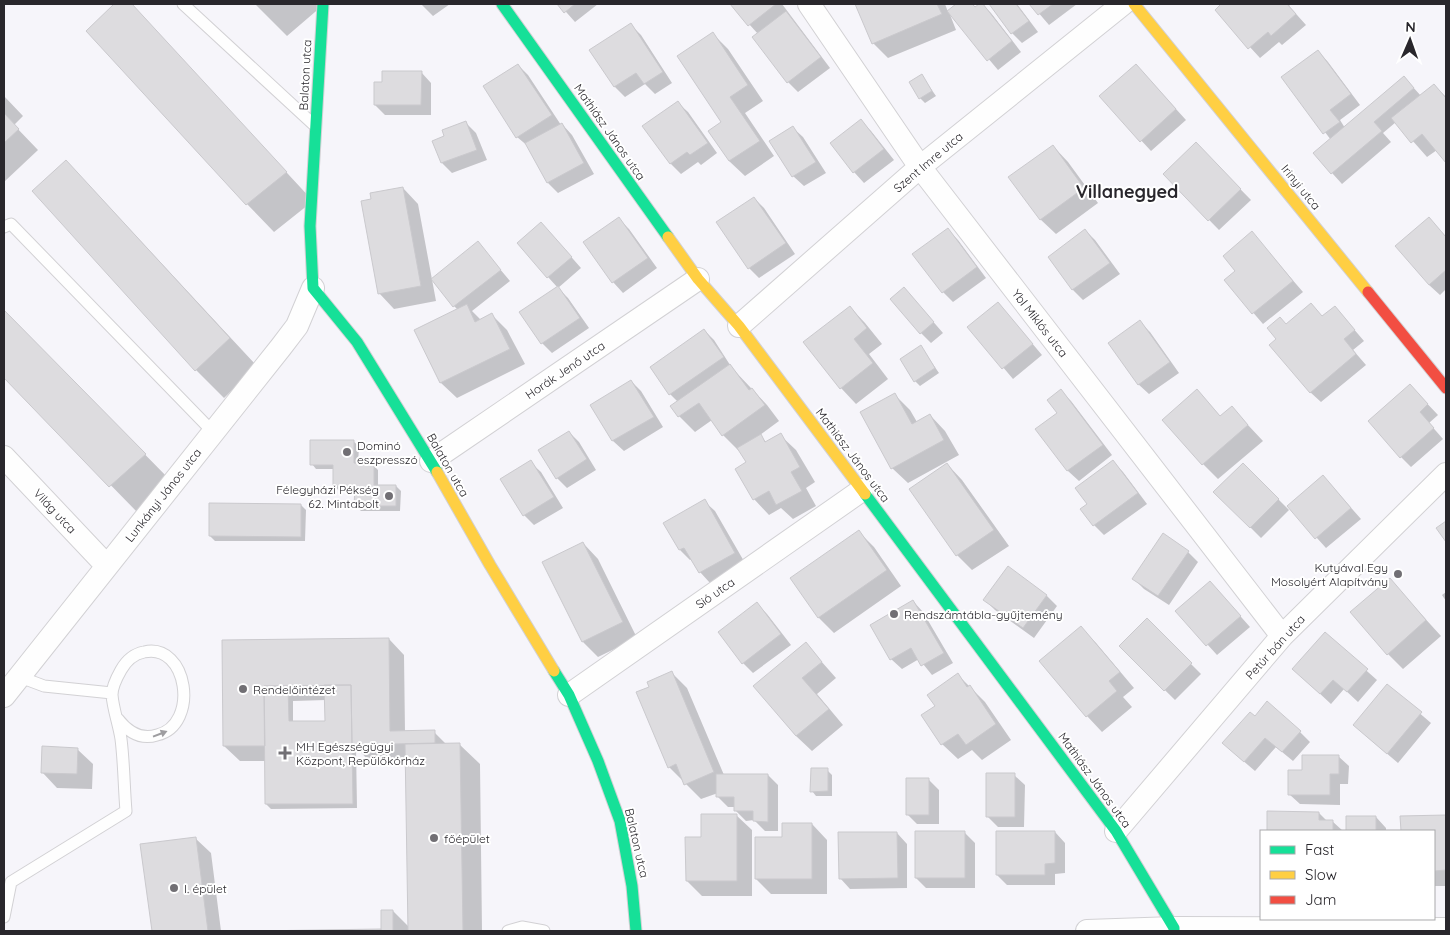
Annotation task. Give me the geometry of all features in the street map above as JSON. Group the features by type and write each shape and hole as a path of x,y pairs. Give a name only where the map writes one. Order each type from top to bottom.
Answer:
{"street":[{"name":"Balaton utca","path":"324,4 310,226 313,288 357,342 431,461 490,566 569,695 598,761 620,821 632,886 636,931"},
{"name":"Mathiász János utca","path":"502,4 698,279 739,326 1116,831 1174,930"},
{"name":"Ybl Miklós utca","path":"809,4 920,167 1282,636"},
{"name":"Szent Imre utca","path":"739,326 920,167 1123,4"},
{"name":"Irinyi utca","path":"1134,4 1446,388"},
{"name":"Horák Jenő utca","path":"431,461 698,279"},
{"name":"Lunkányi János utca","path":"4,696 282,347 296,326 313,288"},
{"name":"Világ utca","path":"4,457 107,566"},
{"name":"Petúr bán utca","path":"1116,831 1282,636 1446,474"},
{"name":"Sió utca","path":"569,695 862,490"},
{"path":"1087,931 1446,929"}],"lane":[{"path":"183,4 316,127"},
{"path":"4,227 11,224 213,432"},
{"path":"4,917 11,882 126,811 118,719 112,693 123,666 139,653 150,651 163,653 170,658 179,670 183,684 183,709 178,721 163,734 152,737 140,736 124,727 118,719"},
{"path":"20,677 44,686 112,693"},
{"path":"508,931 522,927 544,931"}],"building":[{"path":"114,4 132,4 287,172 246,205 86,31"},
{"path":"557,4 575,4 564,13"},
{"path":"730,4 776,4 748,26"},
{"path":"855,4 937,4 942,14 872,44"},
{"path":"956,4 972,4 975,7 983,4 1012,41 987,61 947,11"},
{"path":"989,4 1016,4 1029,21 1011,34"},
{"path":"1029,4 1053,4 1038,15"},
{"path":"1221,4 1287,4 1296,14 1271,36 1268,32 1248,49 1215,10"},
{"path":"786,11 821,57 787,83 752,37"},
{"path":"631,23 663,72 644,84 636,73 614,87 589,50"},
{"path":"713,32 748,85 730,97 760,141 729,161 708,131 721,122 677,56"},
{"path":"1318,50 1351,94 1330,110 1340,122 1323,134 1281,77"},
{"path":"518,64 552,115 516,138 483,86"},
{"path":"1136,64 1176,109 1140,142 1099,96"},
{"path":"382,71 422,71 421,105 374,105 374,82 382,82"},
{"path":"922,74 932,91 919,99 909,82"},
{"path":"1404,76 1414,88 1374,122 1382,131 1331,174 1313,153"},
{"path":"1434,84 1446,98 1446,163 1422,134 1411,143 1391,118"},
{"path":"678,101 708,143 690,155 687,152 670,164 642,126"},
{"path":"4,113 19,129 4,143"},
{"path":"861,119 884,149 853,173 830,143"},
{"path":"466,121 477,150 441,163 432,141 444,136 442,130"},
{"path":"562,123 584,163 547,183 525,143"},
{"path":"793,126 816,162 792,177 769,141"},
{"path":"1196,142 1241,189 1208,221 1163,174"},
{"path":"1053,145 1084,188 1040,220 1008,177"},
{"path":"66,160 230,338 195,371 32,191"},
{"path":"403,187 421,286 378,294 361,201 371,199 370,193"},
{"path":"754,197 786,243 748,269 716,222"},
{"path":"619,217 648,258 612,283 583,242"},
{"path":"1429,217 1446,237 1446,270 1429,285 1395,246"},
{"path":"541,222 572,257 547,278 517,243"},
{"path":"948,228 977,267 942,293 912,254"},
{"path":"1085,229 1110,263 1072,290 1048,257"},
{"path":"1252,231 1293,281 1252,314 1224,280 1235,271 1223,256"},
{"path":"478,241 501,270 453,307 431,279"},
{"path":"558,286 580,318 541,344 519,312"},
{"path":"904,287 934,322 920,334 890,299"},
{"path":"998,302 1033,344 1002,369 967,327"},
{"path":"1311,303 1322,316 1335,306 1355,330 1344,339 1356,354 1310,393 1269,345 1276,339 1267,328 1280,317 1286,324"},
{"path":"467,304 475,322 492,313 510,349 440,383 414,330"},
{"path":"850,306 867,328 854,339 873,363 840,389 803,342"},
{"path":"4,310 146,454 109,487 4,378"},
{"path":"1140,320 1170,362 1138,385 1108,343"},
{"path":"704,329 724,357 669,395 650,367"},
{"path":"921,345 935,368 914,382 900,359"},
{"path":"730,364 749,390 752,388 765,405 722,436 699,403 678,417 670,406"},
{"path":"631,380 654,417 612,441 590,405"},
{"path":"1410,384 1428,404 1420,412 1434,428 1400,458 1368,421"},
{"path":"1061,389 1103,445 1067,471 1035,429 1057,413 1047,400"},
{"path":"1197,389 1220,416 1232,406 1248,425 1202,465 1162,420"},
{"path":"895,393 912,424 930,414 944,440 891,469 860,412"},
{"path":"569,431 587,459 556,479 538,450"},
{"path":"781,433 800,467 791,472 802,491 776,505 769,491 753,500 735,469 746,462 737,448 761,434 765,442"},
{"path":"310,440 354,440 354,463 374,464 374,485 396,485 396,506 354,506 355,487 333,486 333,465 310,465"},
{"path":"531,460 554,497 523,516 500,479"},
{"path":"1113,460 1138,493 1093,526 1080,509 1087,504 1075,488"},
{"path":"947,463 994,530 956,556 909,489"},
{"path":"1243,463 1279,499 1250,528 1213,492"},
{"path":"1323,475 1351,508 1315,539 1287,506"},
{"path":"705,499 735,553 699,573 684,548 679,550 663,523"},
{"path":"209,503 301,504 301,537 209,536"},
{"path":"1446,521 1446,542 1436,528"},
{"path":"859,530 887,570 818,618 790,578"},
{"path":"1163,533 1189,551 1158,596 1132,579"},
{"path":"583,542 623,622 582,642 542,562"},
{"path":"1008,566 1047,595 1023,628 983,600"},
{"path":"1390,578 1426,620 1387,655 1350,612"},
{"path":"1210,581 1241,616 1206,646 1175,611"},
{"path":"913,600 944,653 921,666 911,648 890,660 870,625"},
{"path":"757,602 781,634 742,664 718,632"},
{"path":"1147,618 1192,663 1164,691 1119,646"},
{"path":"1081,626 1120,672 1109,681 1117,691 1086,717 1039,661"},
{"path":"1325,632 1368,669 1347,692 1333,680 1320,694 1292,669"},
{"name":"Rendelőintézet","path":"389,638 390,731 435,730 435,743 352,745 351,685 264,686 265,746 223,746 222,640"},
{"path":"806,642 822,662 802,678 829,709 796,736 753,686"},
{"path":"672,671 714,772 684,785 676,764 668,768 636,692 649,687 647,682"},
{"path":"958,673 967,687 970,685 996,724 966,745 958,734 941,745 921,715 935,706 927,695"},
{"path":"1387,684 1422,712 1387,754 1353,725"},
{"path":"324,685 351,685 353,804 265,804 264,686 288,686 289,721 325,721"},
{"path":"1267,701 1301,731 1282,752 1265,738 1244,762 1222,743 1250,712 1255,716"},
{"name":"főépület","path":"460,743 463,931 408,931 405,744"},
{"path":"42,746 78,748 77,774 41,773"},
{"path":"1302,755 1339,755 1339,774 1330,774 1330,795 1288,795 1288,770 1302,770"},
{"path":"811,768 828,768 828,791 810,792"},
{"path":"986,773 1015,773 1015,817 986,817"},
{"path":"716,774 768,774 768,822 753,821 753,811 734,811 734,797 716,797"},
{"path":"906,778 929,778 929,815 906,815"},
{"path":"1267,811 1319,812 1319,820 1333,820 1333,830 1267,830"},
{"path":"701,814 737,814 737,881 686,881 685,837 701,837"},
{"path":"1446,815 1446,870 1435,871 1435,830 1401,830 1400,816"},
{"path":"1346,816 1376,816 1376,830 1346,830"},
{"path":"782,823 812,823 812,879 755,879 755,837 782,837"},
{"path":"915,831 965,831 965,878 915,878"},
{"path":"996,831 1055,831 1055,863 1045,864 1045,875 996,875"},
{"path":"838,832 897,832 898,878 839,879"},
{"name":"I. épület","path":"196,837 208,931 152,931 140,844"},
{"path":"381,910 393,910 393,931 381,931"},
{"path":"381,929 381,931 254,931"}],"traffic: fast":[{"path":"323,4 310,226 313,288 357,342 437,472"},
{"path":"502,4 668,237"},
{"path":"865,494 1116,831 1174,928 1174,931"},
{"path":"554,671 569,695 598,761 620,821 632,886 636,931"}],"traffic: slow":[{"path":"1134,4 1368,292"},
{"path":"668,237 698,279 739,326 865,494"},
{"path":"437,472 554,671"}],"traffic: jam":[{"path":"1368,292 1446,388"}],"place":[{"name":"Dominó eszpresszó","path":"347,452"},
{"name":"Félegyházi Pékség 62. Mintabolt","path":"389,496"},
{"name":"Kutyával Egy Mosolyért Alapítvány","path":"1398,574"},
{"name":"Rendszámtábla-gyűjtemény","path":"894,614"},
{"name":"Rendelőintézet","path":"243,689"},
{"name":"MH Egészségügyi Központ, Repülőkórház","path":"285,753"},
{"name":"főépület","path":"434,838"},
{"name":"I. épület","path":"174,888"}],"district":[{"name":"Villanegyed","path":"1127,191"}]}
